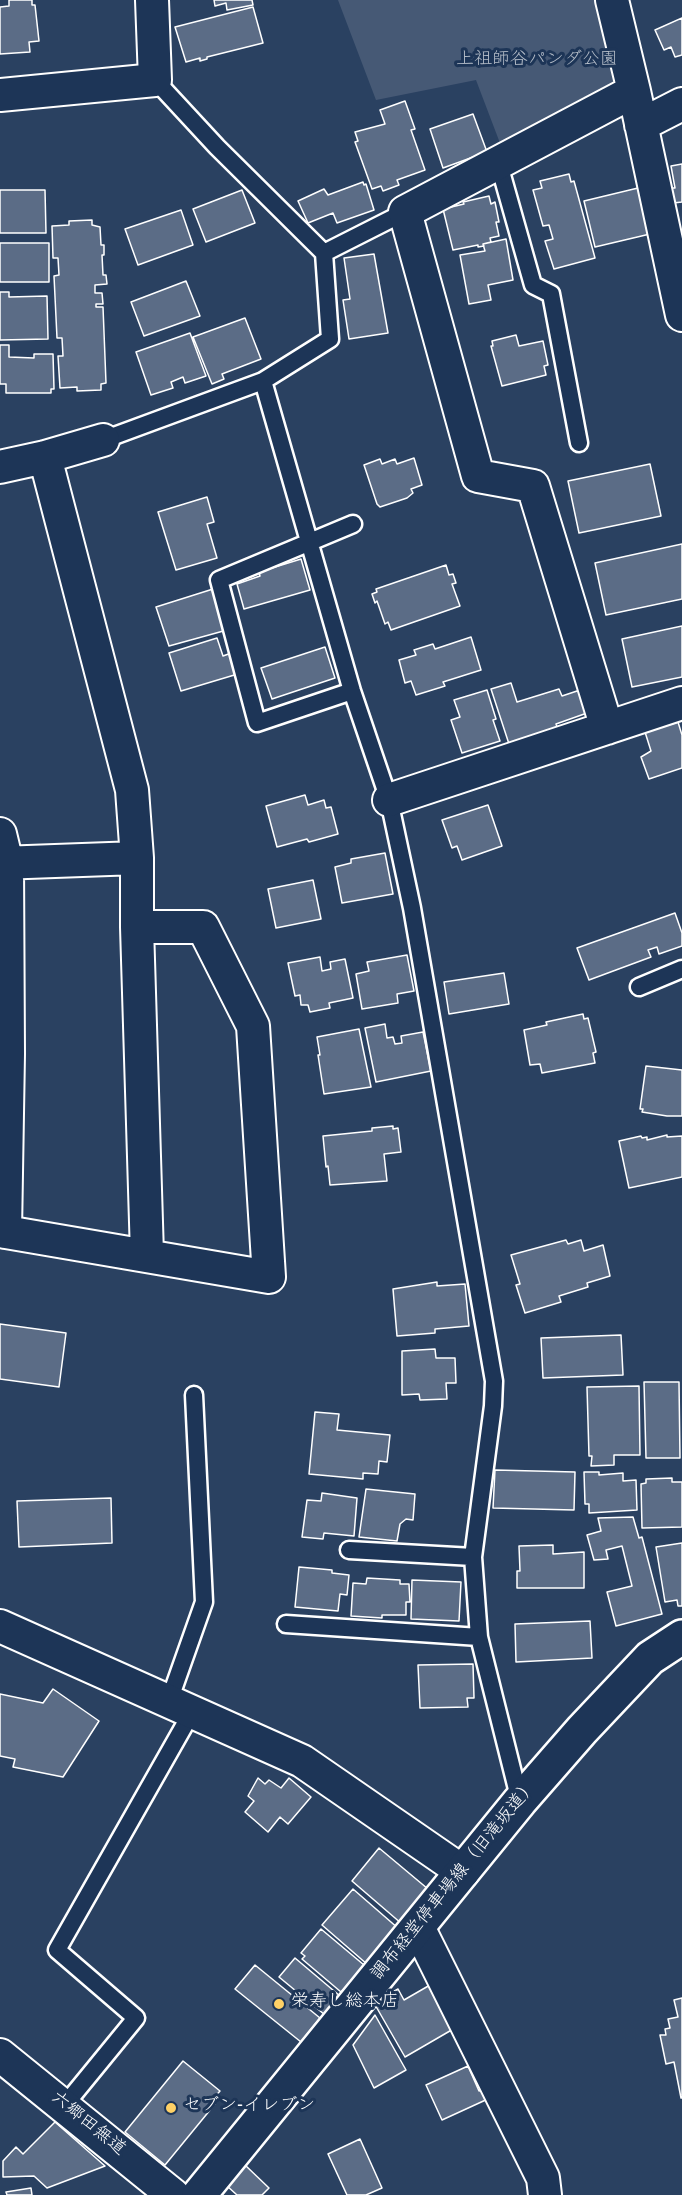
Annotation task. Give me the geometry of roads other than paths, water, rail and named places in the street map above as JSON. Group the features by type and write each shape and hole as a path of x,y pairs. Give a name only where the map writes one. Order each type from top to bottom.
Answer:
{"main road":[{"name":"調布経堂停車場線（旧滝坂道）","path":"199,2195 519,1801 650,1658 682,1637"}],"street":[{"path":"0,95 155,80 152,0"},
{"path":"612,0 682,315"},
{"path":"607,728 533,486 477,476 405,212 634,91"},
{"path":"641,125 682,104"},
{"path":"0,467 103,440"},
{"path":"45,457 132,790 136,858 147,1256"},
{"path":"389,800 682,703"},
{"path":"136,858 2,854 4,1054 2,1232 268,1277 252,1026 203,927 137,927"},
{"path":"0,1626 302,1761 463,1872"},
{"path":"418,1927 543,2178 545,2195"},
{"name":"六郷田無道","path":"0,2055 173,2195"}],"lane":[{"path":"103,440 263,381 330,339 324,253 217,147 155,80"},
{"path":"498,161 533,285 550,294 579,443"},
{"path":"324,253 405,212"},
{"path":"263,381 352,691 389,800 412,908 494,1382 493,1406 473,1557 479,1637 519,1801"},
{"path":"352,691 257,723 219,580 310,544 353,524"},
{"path":"639,987 682,969"},
{"path":"64,2106 136,2018 57,1950 181,1707 204,1602 194,1395"},
{"path":"349,1550 473,1557"},
{"path":"286,1624 479,1637"}],"place":[{"name":"栄寿し総本店","path":"279,2004"},
{"name":"セブン-イレブン","path":"171,2108"}],"park label":[{"name":"上祖師谷パンダ公園","path":"537,62"}]}
